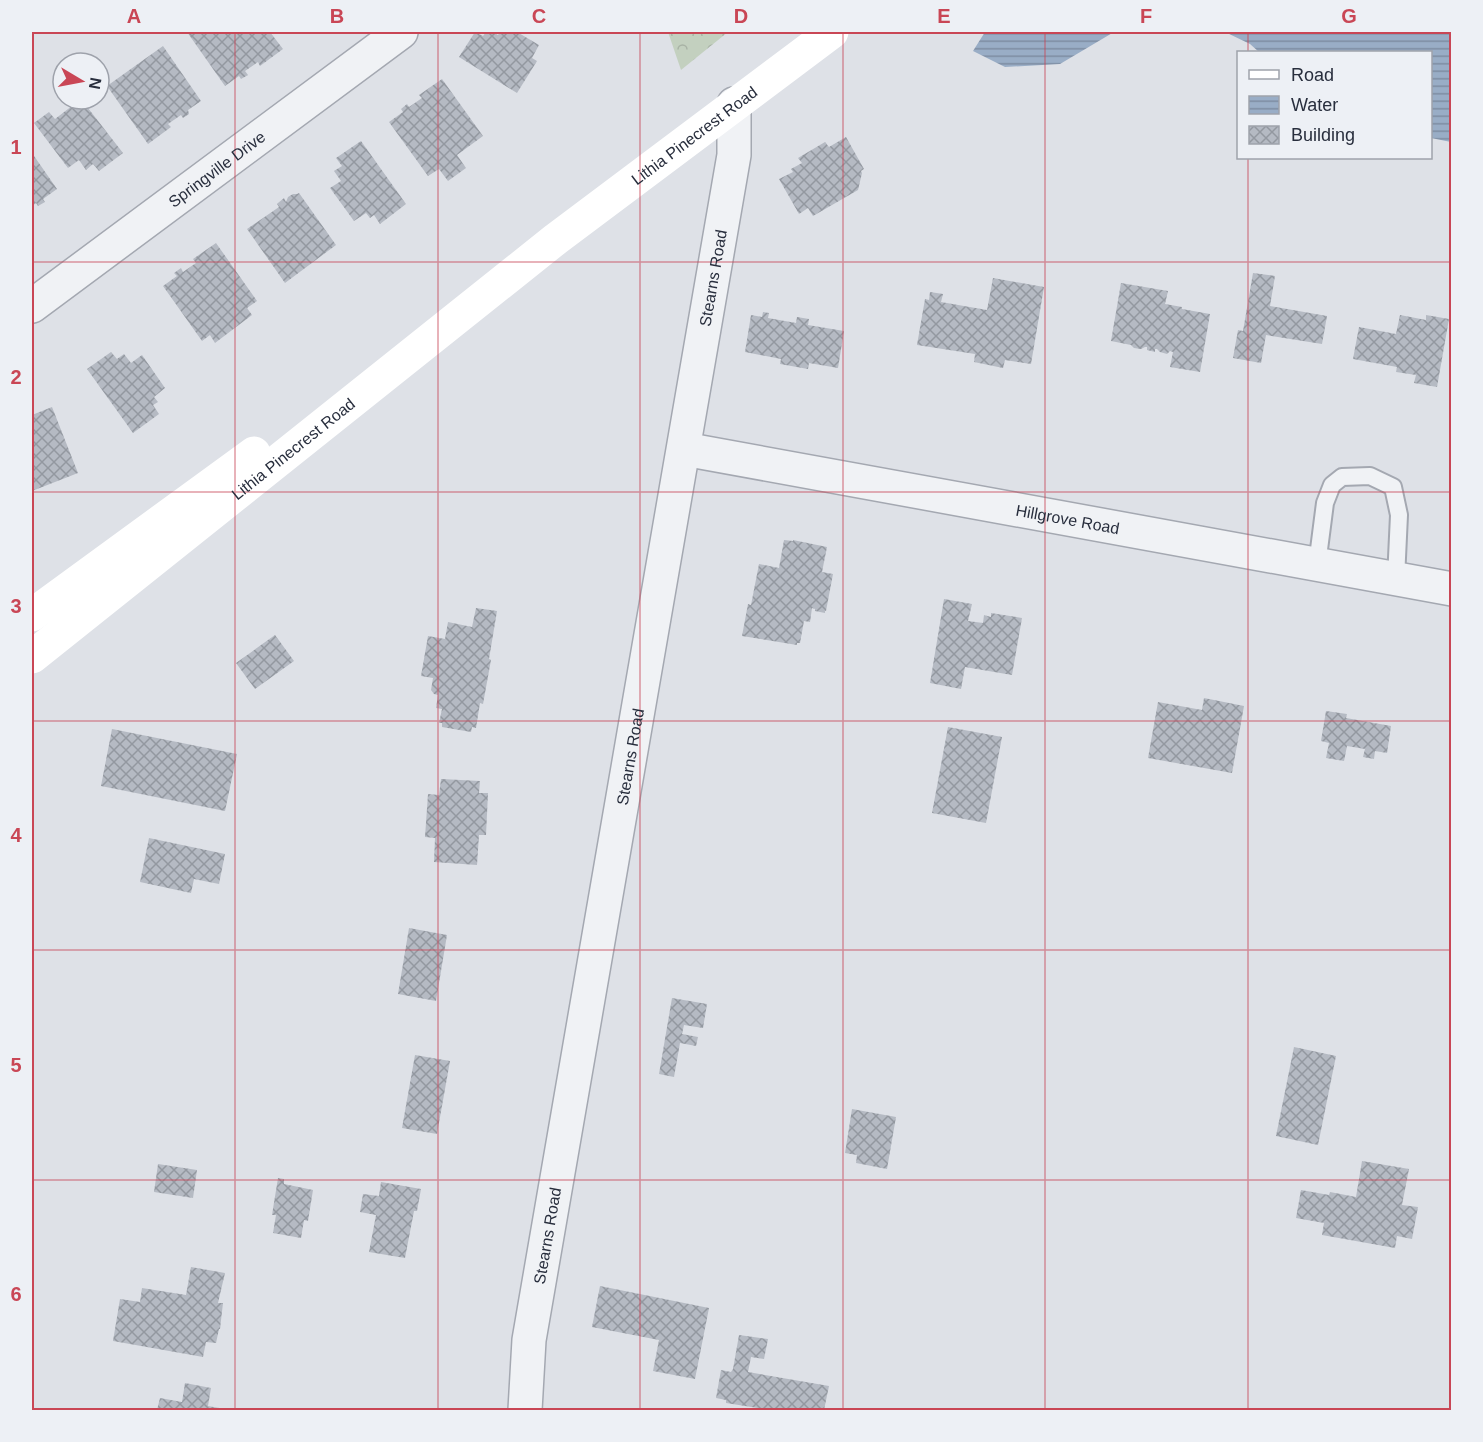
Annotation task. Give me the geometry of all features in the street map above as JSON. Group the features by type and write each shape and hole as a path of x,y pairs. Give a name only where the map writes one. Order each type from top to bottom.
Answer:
{"main road":[{"name":"Lithia Pinecrest Road","path":"32,657 556,239 832,32"},
{"name":"Lithia Pinecrest Road","path":"32,615 313,410 556,239"}],"street":[{"name":"Springville Drive","path":"32,306 401,32"},
{"name":"Stearns Road","path":"525,1410 529,1340 734,155 734,104"},
{"name":"Hillgrove Road","path":"684,449 1452,589"}],"lane":[{"path":"1317,565 1325,503 1332,485 1342,477 1370,476 1393,488 1399,515 1396,579"}],"green space":[{"path":"668,32 728,32 681,70"}],"water":[{"path":"985,32 1114,32 1060,64 1005,67 973,51"},
{"path":"1225,32 1451,32 1451,142 1432,138 1432,51 1258,51 1250,44"}],"building":[{"path":"187,32 270,32 283,49 260,66 258,62 245,71 248,75 241,79 239,76 225,86"},
{"path":"475,32 483,36 486,32 498,35 500,32 517,32 539,45 532,58 537,61 517,93 459,57"},
{"path":"163,46 201,101 188,110 189,114 183,118 181,115 168,124 171,127 148,144 111,92 111,83"},
{"path":"442,79 483,136 457,155 466,168 448,181 439,169 428,176 389,122 403,112 401,109 407,104 409,107 422,98 419,95"},
{"path":"65,111 90,111 123,153 99,171 93,164 86,170 79,160 68,168 34,123 49,112 55,119"},
{"path":"846,137 864,169 861,171 858,190 813,216 808,208 799,214 779,179 793,172 791,169 802,163 798,158 825,142 829,147"},
{"path":"361,141 406,204 380,224 374,215 370,218 366,213 354,221 330,188 341,181 334,171 342,166 336,158"},
{"path":"32,153 57,189 43,199 45,202 38,206 36,203 32,206"},
{"path":"299,193 336,245 285,283 247,229 279,207 277,204 284,198 286,202 288,197"},
{"path":"216,243 257,301 247,308 252,315 215,343 210,335 202,341 163,286 177,276 174,273 181,268 183,272 196,263 193,259"},
{"path":"1253,273 1275,276 1270,306 1327,316 1322,344 1266,335 1261,363 1233,358 1238,330 1243,331"},
{"path":"993,278 1044,287 1031,364 1005,360 1003,368 974,362 975,354 917,345 925,299 929,300 930,292 943,294 941,302 987,310"},
{"path":"1121,283 1168,291 1165,304 1210,314 1200,372 1170,367 1173,352 1170,351 1167,354 1155,349 1155,352 1147,350 1147,347 1134,348 1131,345 1111,341"},
{"path":"763,312 769,313 768,318 796,323 797,317 809,319 808,325 844,331 838,368 809,363 808,369 780,364 781,359 745,352 751,315 762,317"},
{"path":"1400,315 1426,320 1426,315 1449,319 1437,387 1414,383 1416,375 1396,372 1397,367 1353,359 1359,327 1396,334"},
{"path":"111,352 117,359 124,354 131,363 142,355 165,388 154,397 158,402 153,405 159,414 133,433 87,369"},
{"path":"52,407 78,473 32,491 32,415"},
{"path":"784,540 827,547 822,572 833,574 825,613 812,608 810,622 804,621 800,643 797,645 742,636 759,564 779,568"},
{"path":"944,599 972,604 968,621 983,623 984,615 991,617 991,613 1022,618 1012,675 965,667 961,689 930,683"},
{"path":"476,608 497,611 483,704 480,703 476,728 472,727 471,732 442,727 442,723 439,723 442,709 436,708 438,695 431,690 433,678 421,676 428,636 445,639 448,622 472,627"},
{"path":"275,635 294,661 255,689 236,663"},
{"path":"1204,698 1244,706 1232,773 1148,758 1158,702 1202,710"},
{"path":"1326,711 1347,714 1346,718 1391,726 1387,753 1375,751 1374,759 1363,757 1365,749 1347,746 1344,761 1326,758 1329,743 1321,741"},
{"path":"948,727 1002,737 986,823 932,813"},
{"path":"112,729 237,754 225,811 101,786"},
{"path":"441,779 480,781 479,793 488,793 486,835 479,835 477,865 434,862 435,838 425,837 428,794 439,795"},
{"path":"149,838 225,854 219,884 194,879 191,893 140,882"},
{"path":"409,928 447,935 436,1001 398,994"},
{"path":"672,998 707,1004 703,1028 684,1025 682,1034 698,1037 696,1046 680,1043 674,1077 659,1074"},
{"path":"1294,1047 1336,1056 1318,1145 1276,1136"},
{"path":"415,1055 450,1061 437,1134 402,1128"},
{"path":"852,1109 896,1117 887,1169 856,1163 857,1155 845,1153"},
{"path":"1362,1161 1409,1169 1402,1205 1418,1207 1412,1239 1397,1236 1395,1248 1322,1235 1324,1223 1296,1218 1301,1190 1356,1197"},
{"path":"158,1164 197,1170 193,1198 154,1192"},
{"path":"278,1178 284,1179 284,1184 313,1190 308,1221 304,1220 301,1238 273,1233 276,1215 272,1215"},
{"path":"381,1182 421,1189 417,1211 414,1211 405,1258 369,1252 376,1215 360,1212 363,1194 379,1196"},
{"path":"191,1267 225,1273 218,1303 223,1303 220,1329 216,1343 206,1342 203,1357 113,1341 120,1299 140,1302 142,1288 186,1295"},
{"path":"600,1286 709,1308 695,1379 653,1371 659,1340 592,1327"},
{"path":"739,1335 768,1339 764,1359 751,1357 748,1372 829,1386 824,1410 770,1410 726,1403 726,1400 716,1398 721,1370 731,1372 733,1369"},
{"path":"185,1383 211,1388 208,1406 225,1410 157,1410 160,1398 182,1402"}]}
